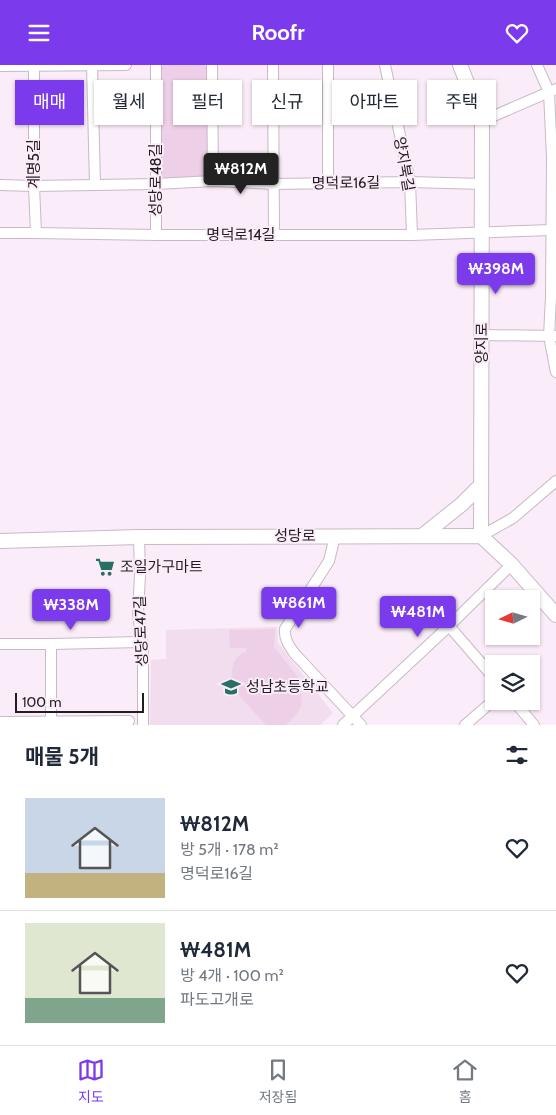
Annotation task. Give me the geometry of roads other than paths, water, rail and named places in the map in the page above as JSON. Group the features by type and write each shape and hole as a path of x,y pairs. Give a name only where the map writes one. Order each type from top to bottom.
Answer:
{"main road":[{"name":"양지로","path":"460,65 466,80"},
{"name":"양지로","path":"481,536 482,125"},
{"path":"422,536 462,504 481,485"},
{"path":"481,536 511,564 556,615"},
{"name":"성당로","path":"0,541 139,537 481,536"}],"street":[{"path":"92,65 95,185"},
{"path":"0,66 126,65"},
{"name":"성당로48길","path":"156,65 156,235"},
{"path":"212,65 212,181"},
{"path":"273,65 274,235"},
{"path":"328,65 328,183"},
{"name":"양지북길","path":"385,65 410,182 412,235"},
{"path":"537,65 552,91 554,227 551,297 552,336 556,372"},
{"name":"계명5길","path":"34,66 36,233"},
{"path":"496,115 552,91"},
{"name":"명덕로16길","path":"0,185 156,184 212,181 274,184 410,182 483,184"},
{"name":"명덕로14길","path":"0,233 412,235 554,227"},
{"path":"482,335 552,336"},
{"path":"481,536 513,518 556,481"},
{"path":"335,536 329,561 285,629 284,635 295,655 361,725"},
{"name":"성당로47길","path":"139,537 138,613 142,642 142,725"},
{"path":"343,725 449,626 511,564"},
{"path":"449,626 485,668"},
{"path":"0,644 142,642"},
{"path":"51,644 51,722"},
{"path":"465,725 485,708"},
{"path":"0,722 132,723 142,709"},
{"path":"522,710 534,725"}],"place":[{"name":"조일가구마트","path":"105,567"},
{"name":"성남초등학교","path":"231,687"}]}
